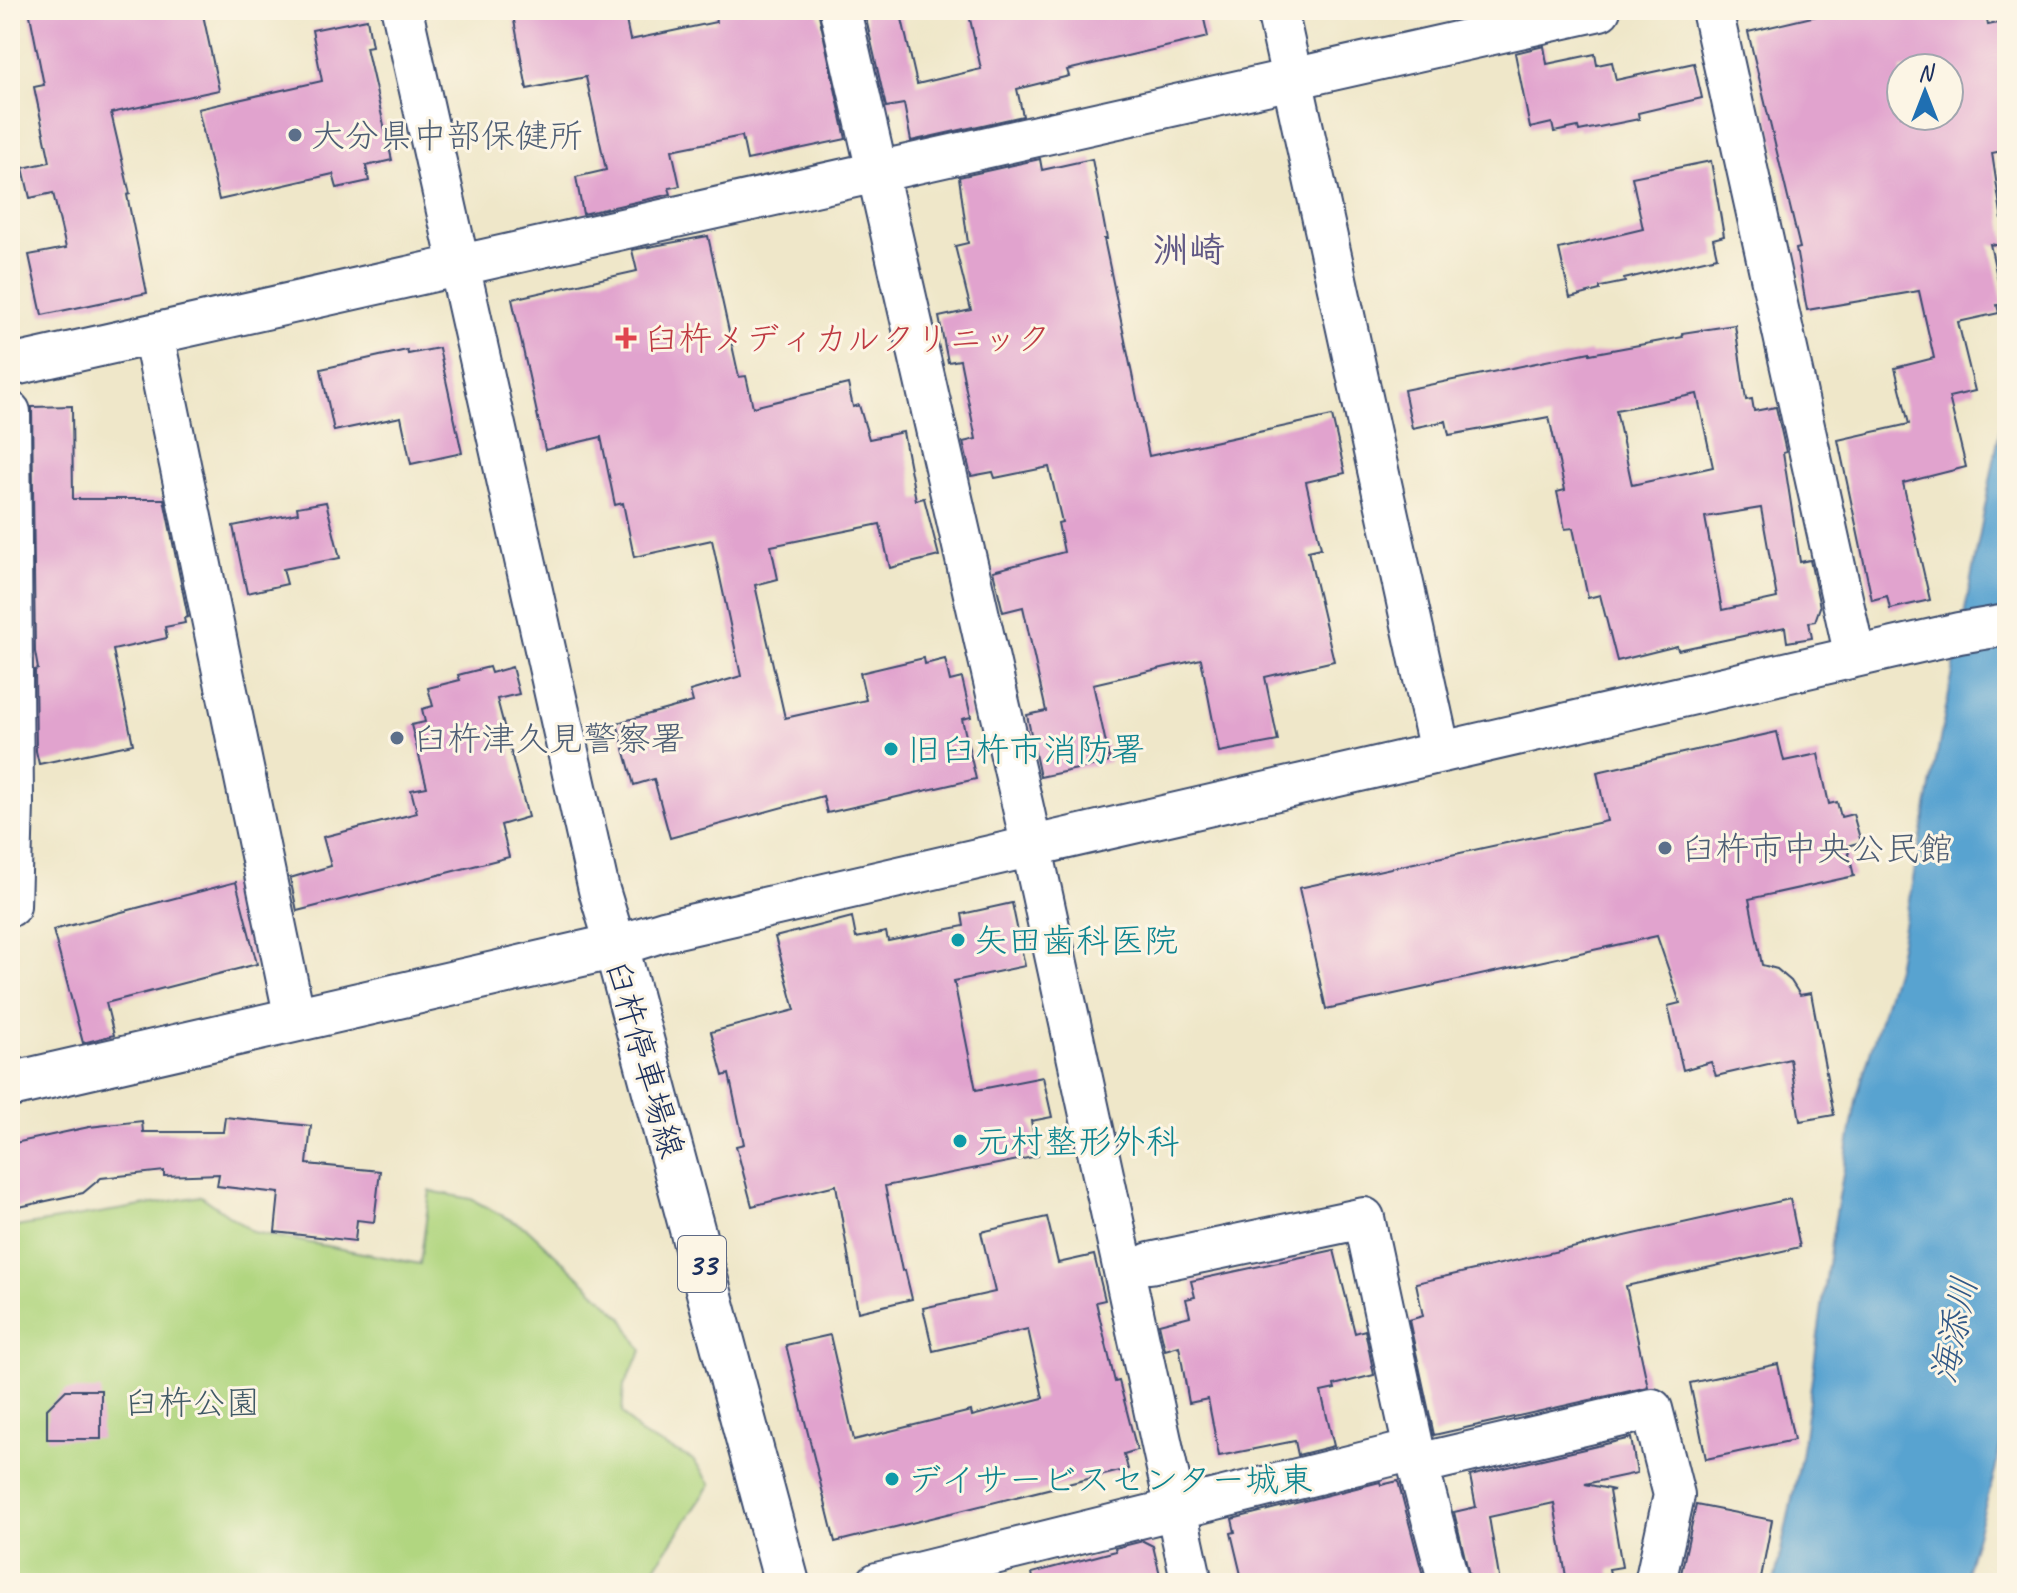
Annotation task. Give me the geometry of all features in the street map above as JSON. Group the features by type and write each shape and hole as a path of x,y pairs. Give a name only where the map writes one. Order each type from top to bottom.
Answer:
{"main road":[{"name":"臼杵停車場線","path":"10,1085 616,946 787,1583"}],"street":[{"path":"402,10 599,890 616,946 664,931 1030,844 1959,633 2007,625"},
{"path":"840,10 1030,844 1192,1583"},
{"path":"1277,10 1440,752"},
{"path":"10,366 1600,10"},
{"path":"1712,10 1855,657"},
{"path":"153,334 295,1019"},
{"path":"10,412 10,906"},
{"path":"1150,1263 1364,1218 1416,1457 1449,1583"},
{"path":"877,1583 1176,1509 1652,1409 1674,1495 1655,1583"}],"green space":[{"name":"臼杵公園","path":"430,1191 471,1199 528,1229 622,1317 642,1351 624,1385 622,1413 641,1435 692,1459 711,1484 645,1582 10,1583 10,1228 201,1196 253,1232 420,1264"}],"water":[{"name":"海添川","path":"2007,393 2007,1414 1995,1472 1963,1583 1774,1583 1801,1457 1832,1236 1857,1096 1896,967"}],"building":[{"path":"29,10 202,10 219,90 111,113 130,194 127,195 147,293 42,315 29,255 66,248 53,193 30,198 23,168 50,162 34,87 44,85"},
{"path":"512,10 624,10 630,40 716,22 714,10 818,10 846,139 747,160 742,136 672,150 680,186 669,188 671,194 583,214 576,177 606,170 586,77 527,89"},
{"path":"864,10 900,10 917,84 981,69 968,10 1202,10 1208,37 1067,70 1069,76 1017,89 1023,116 911,141 904,104 886,107"},
{"path":"1842,10 1985,10 1988,25 2007,21 2007,150 1992,153 2006,247 1990,244 2003,304 1997,305 1999,313 1958,322 1975,391 1949,397 1966,467 1903,483 1930,600 1890,609 1887,596 1872,600 1838,440 1909,424 1895,368 1934,358 1919,291 1807,310 1796,249 1800,248 1748,32"},
{"name":"大分県中部保健所","path":"367,19 372,46 366,47 392,160 366,166 369,181 337,188 333,174 219,200 198,109 322,81 312,30"},
{"path":"1544,46 1547,64 1595,54 1597,65 1612,62 1616,80 1694,63 1702,98 1638,113 1639,119 1579,131 1578,127 1554,132 1552,123 1530,128 1515,53"},
{"path":"1040,159 1042,170 1092,159 1107,239 1104,239 1149,456 1332,416 1345,473 1306,482 1321,548 1308,551 1334,661 1265,677 1278,741 1219,752 1201,659 1093,684 1110,762 1040,777 1027,715 1046,711 1023,607 1003,612 993,571 1064,552 1058,523 1062,522 1049,467 995,478 993,472 971,476 963,442 976,439 960,360 948,362 939,317 971,310 955,246 968,243 959,177"},
{"path":"1711,161 1724,236 1713,239 1717,257 1624,279 1625,282 1570,298 1559,249 1643,229 1632,177"},
{"path":"708,236 739,377 746,376 753,407 848,384 853,407 859,405 869,439 903,432 916,500 924,498 939,556 890,568 880,524 771,546 778,579 755,585 785,718 866,700 860,673 924,658 925,664 945,659 950,681 962,678 971,717 962,719 976,779 827,813 823,796 670,838 654,779 634,785 617,723 693,702 690,691 741,676 712,540 634,557 623,503 615,505 601,437 545,450 512,299 637,271 632,250"},
{"path":"1735,325 1746,400 1752,399 1754,411 1776,407 1786,452 1783,453 1800,562 1810,560 1820,607 1815,621 1809,622 1812,638 1787,642 1785,627 1678,650 1677,646 1617,661 1600,595 1588,598 1573,528 1565,529 1557,492 1565,490 1549,417 1449,435 1446,421 1412,428 1404,390 1590,352 1683,337 1682,333","holes":["1697,394 1713,467 1632,485 1616,410","1761,508 1777,598 1722,610 1705,517"]},
{"path":"439,348 462,453 411,464 401,417 334,431 321,369 407,350 408,354"},
{"path":"72,406 73,499 164,499 188,617 184,618 185,623 165,627 167,638 113,650 133,744 39,764 36,751 35,670 38,669 35,652 32,407"},
{"path":"326,502 340,558 283,569 287,584 247,593 233,526 298,513 297,507"},
{"path":"489,667 491,673 512,667 519,694 497,699 528,817 501,825 509,857 297,911 290,878 331,866 323,837 417,813 411,790 427,787 411,725 425,722 422,709 433,706 428,688 460,680 458,675"},
{"name":"臼杵市中央公民館","path":"1777,732 1784,761 1818,754 1829,804 1837,802 1841,817 1853,814 1861,842 1847,846 1854,876 1749,899 1762,965 1777,969 1791,981 1800,995 1811,993 1834,1115 1800,1121 1790,1059 1716,1076 1711,1062 1683,1070 1668,1006 1680,1003 1657,936 1326,1009 1299,888 1607,821 1597,772"},
{"path":"236,882 257,964 106,1003 114,1035 83,1043 53,930"},
{"path":"1012,903 1025,966 954,981 976,1090 1043,1077 1052,1117 1031,1121 1038,1156 885,1186 902,1271 905,1270 912,1299 858,1312 836,1185 752,1206 736,1146 744,1144 729,1074 723,1076 711,1032 795,1010 775,937 852,917 856,938 886,932 888,941 964,926 962,914"},
{"path":"225,1117 311,1126 307,1164 380,1171 374,1222 357,1220 355,1241 275,1232 279,1193 217,1186 219,1174 164,1176 164,1171 101,1178 83,1193 10,1209 10,1144 89,1127 142,1121 143,1132 223,1132"},
{"path":"1790,1199 1800,1247 1626,1286 1648,1387 1434,1435 1409,1320 1423,1316 1416,1283"},
{"path":"1047,1217 1058,1263 1094,1255 1105,1300 1096,1302 1115,1382 1119,1381 1137,1450 1124,1454 1128,1469 835,1542 786,1345 830,1335 854,1440 971,1411 972,1416 1043,1398 1028,1329 933,1351 923,1308 995,1292 981,1232"},
{"path":"1334,1250 1355,1333 1365,1330 1374,1375 1334,1385 1335,1389 1321,1392 1334,1446 1298,1455 1295,1441 1219,1456 1208,1399 1189,1403 1179,1346 1165,1350 1159,1324 1190,1316 1186,1299 1195,1297 1191,1281"},
{"path":"1778,1364 1794,1440 1706,1459 1690,1383"},
{"path":"66,1390 101,1390 101,1439 47,1439 47,1409"},
{"path":"1631,1438 1637,1473 1585,1484 1614,1490 1609,1491 1622,1567 1609,1569 1612,1583 1567,1583 1554,1503 1489,1517 1500,1583 1471,1583 1454,1512 1476,1507 1470,1476"},
{"path":"1398,1481 1425,1583 1243,1583 1231,1533 1235,1532 1232,1519 1380,1482 1381,1485"},
{"path":"1696,1505 1772,1520 1760,1583 1679,1583"},
{"path":"1143,1541 1153,1546 1162,1583 1034,1583 1032,1573"}],"place":[{"name":"大分県中部保健所","path":"295,135"},
{"name":"臼杵メディカルクリニック","path":"626,338"},
{"name":"臼杵津久見警察署","path":"397,738"},
{"name":"旧臼杵市消防署","path":"891,749"},
{"name":"臼杵市中央公民館","path":"1665,848"},
{"name":"矢田歯科医院","path":"958,940"},
{"name":"元村整形外科","path":"960,1141"},
{"name":"デイサービスセンター城東","path":"892,1479"}],"district":[{"name":"洲崎","path":"1189,250"}]}
